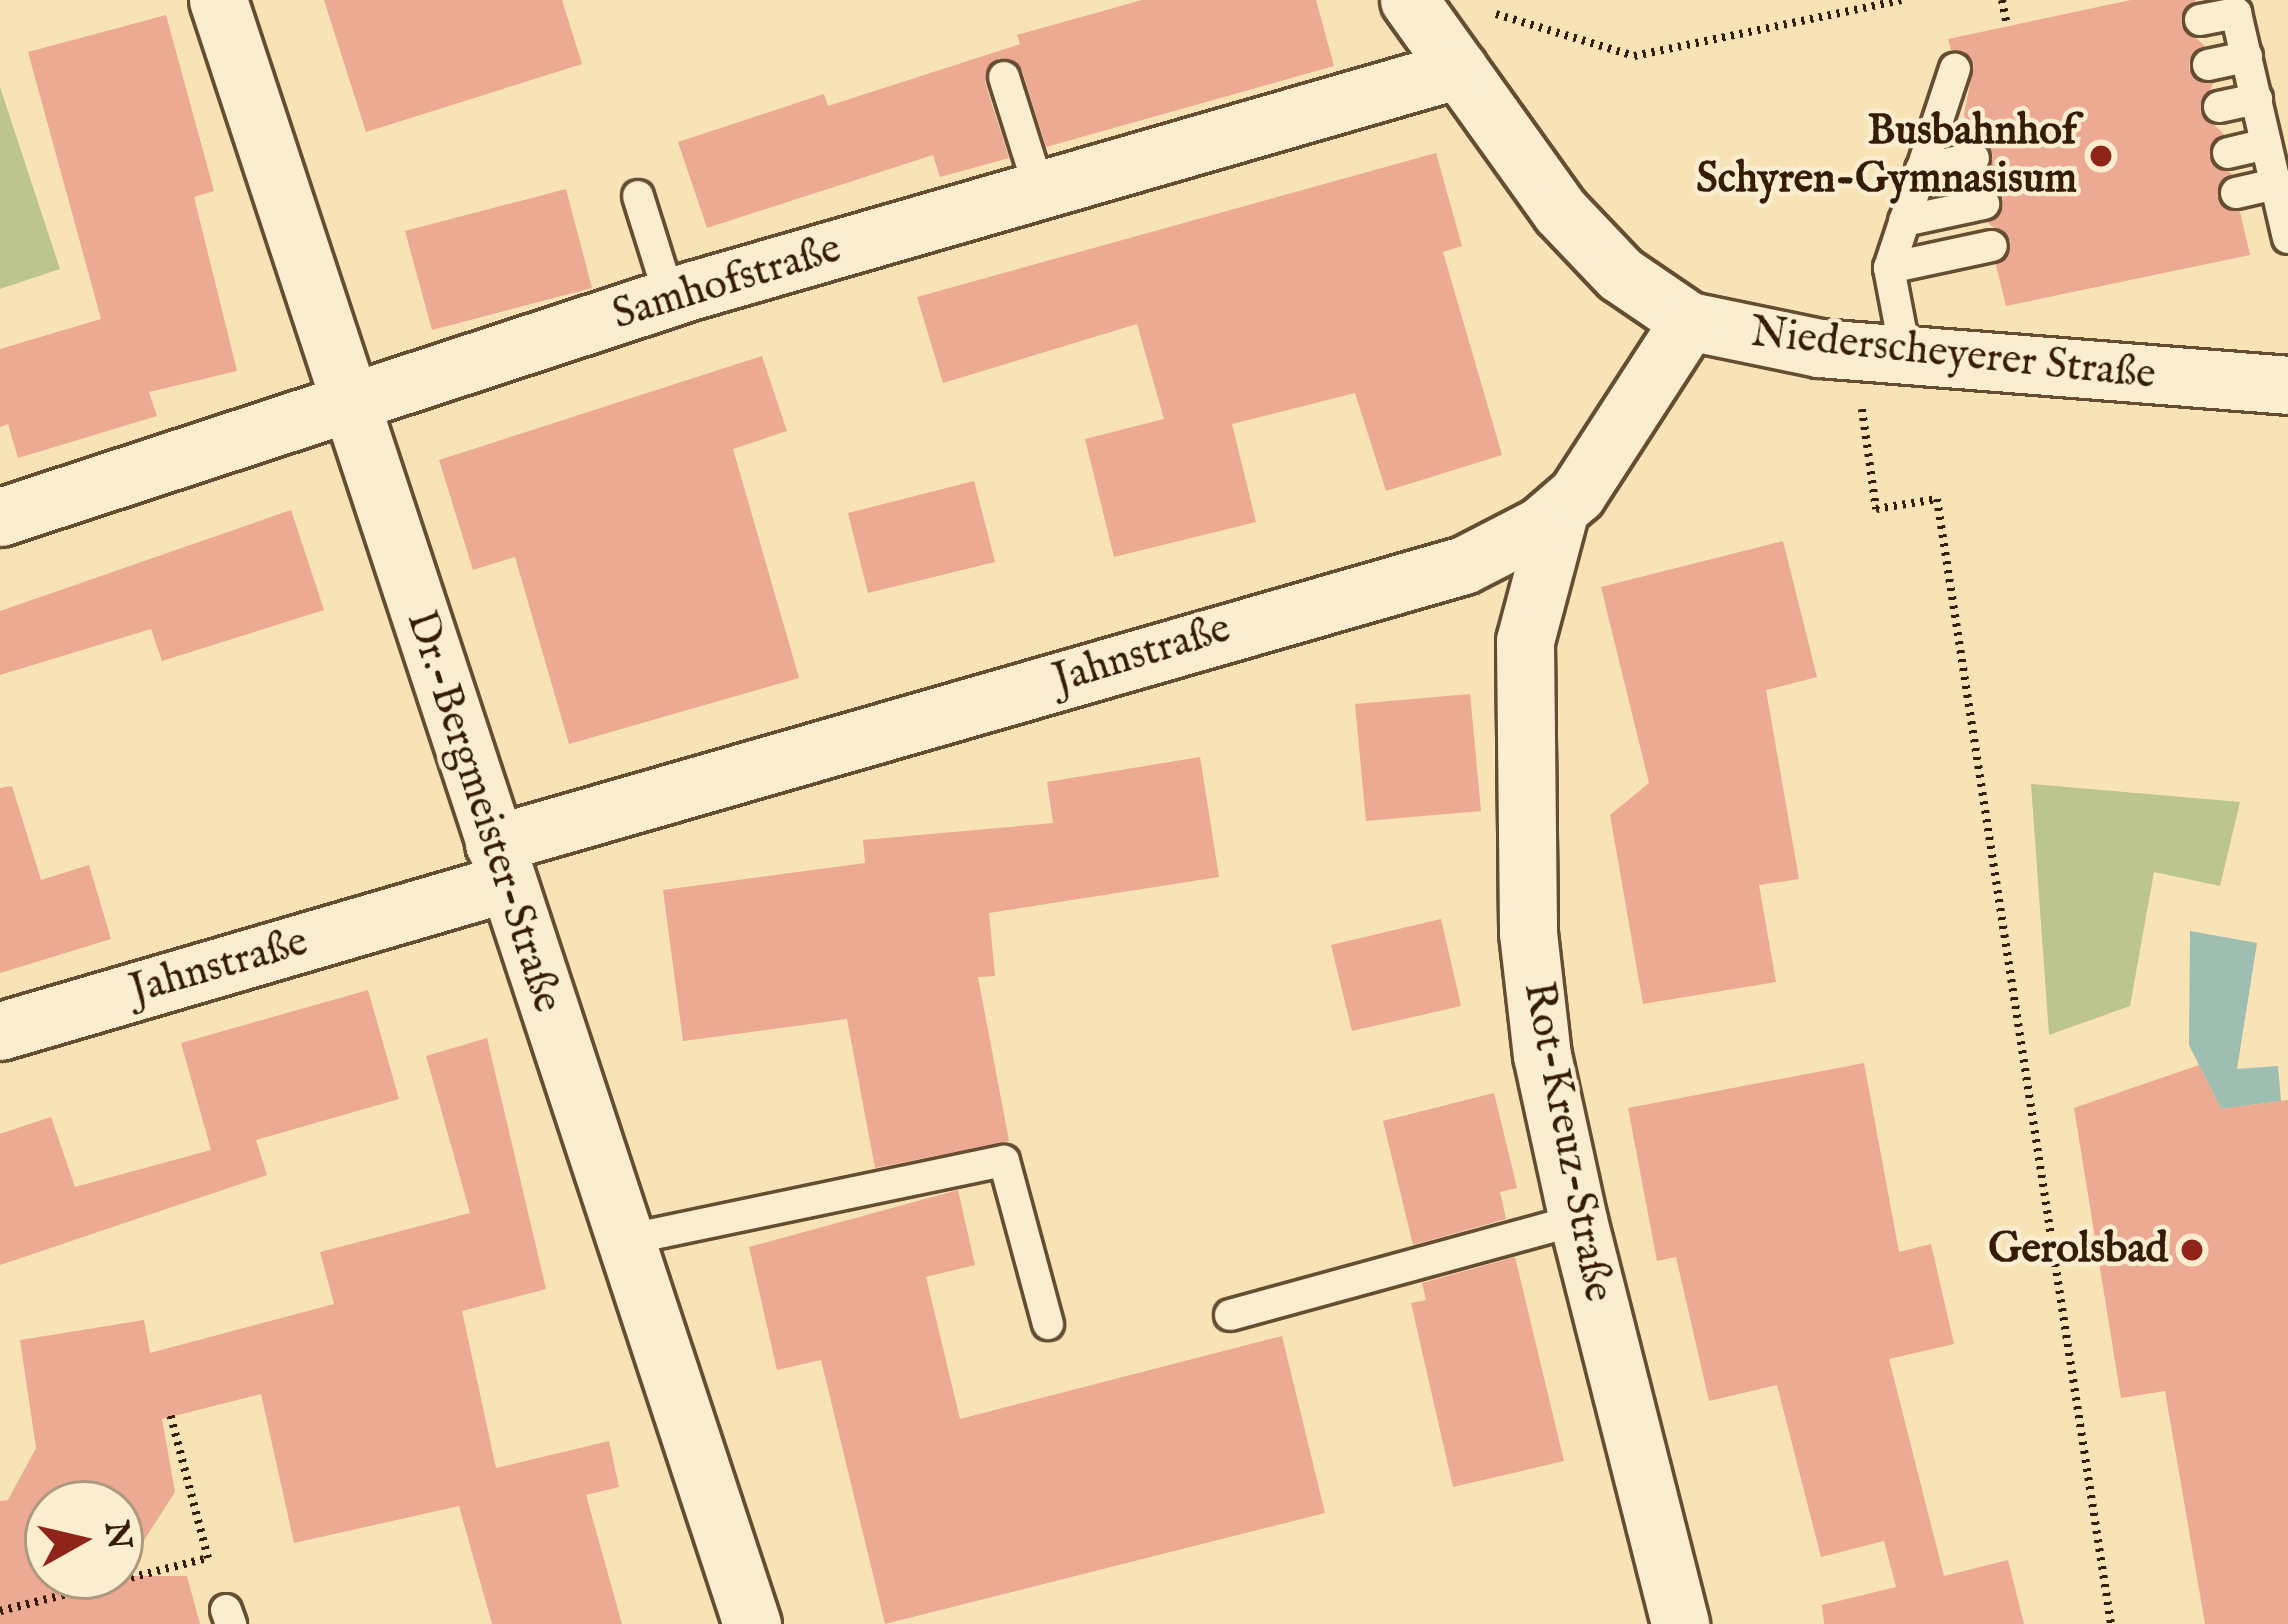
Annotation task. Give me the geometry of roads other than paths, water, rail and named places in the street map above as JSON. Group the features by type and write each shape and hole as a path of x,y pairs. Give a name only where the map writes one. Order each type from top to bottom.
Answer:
{"street":[{"name":"Dr.-Bergmeister-Straße","path":"218,0 752,1624"},
{"name":"Samhofstraße","path":"0,517 670,298 1040,192 1433,33"},
{"name":"Niederscheyerer Straße","path":"1433,33 1560,211 1620,274 1689,320 1880,354 2288,385"},
{"name":"Jahnstraße","path":"0,1031 500,863 1430,576 1559,513 1612,448 1689,320"},
{"name":"Rot-Kreuz-Straße","path":"1559,513 1525,641 1521,805 1542,1055 1578,1220 1680,1624"}],"lane":[{"path":"2200,20 2236,13 2288,238"},
{"path":"2208,65 2247,57"},
{"path":"1880,354 1889,268 1921,169 1951,117 1954,69"},
{"path":"1004,77 1040,192"},
{"path":"2218,107 2257,99"},
{"path":"2228,153 2266,144"},
{"path":"1921,169 1975,158"},
{"path":"2236,193 2276,184"},
{"path":"638,196 670,298"},
{"path":"1904,220 1984,204"},
{"path":"1889,268 1992,245"},
{"path":"625,1240 1004,1161 1048,1324"},
{"path":"1230,1316 1578,1220"}],"place":[{"name":"Busbahnhof Schyren-Gymnasisum","path":"2101,156"},
{"name":"Gerolsbad","path":"2192,1250"}]}
